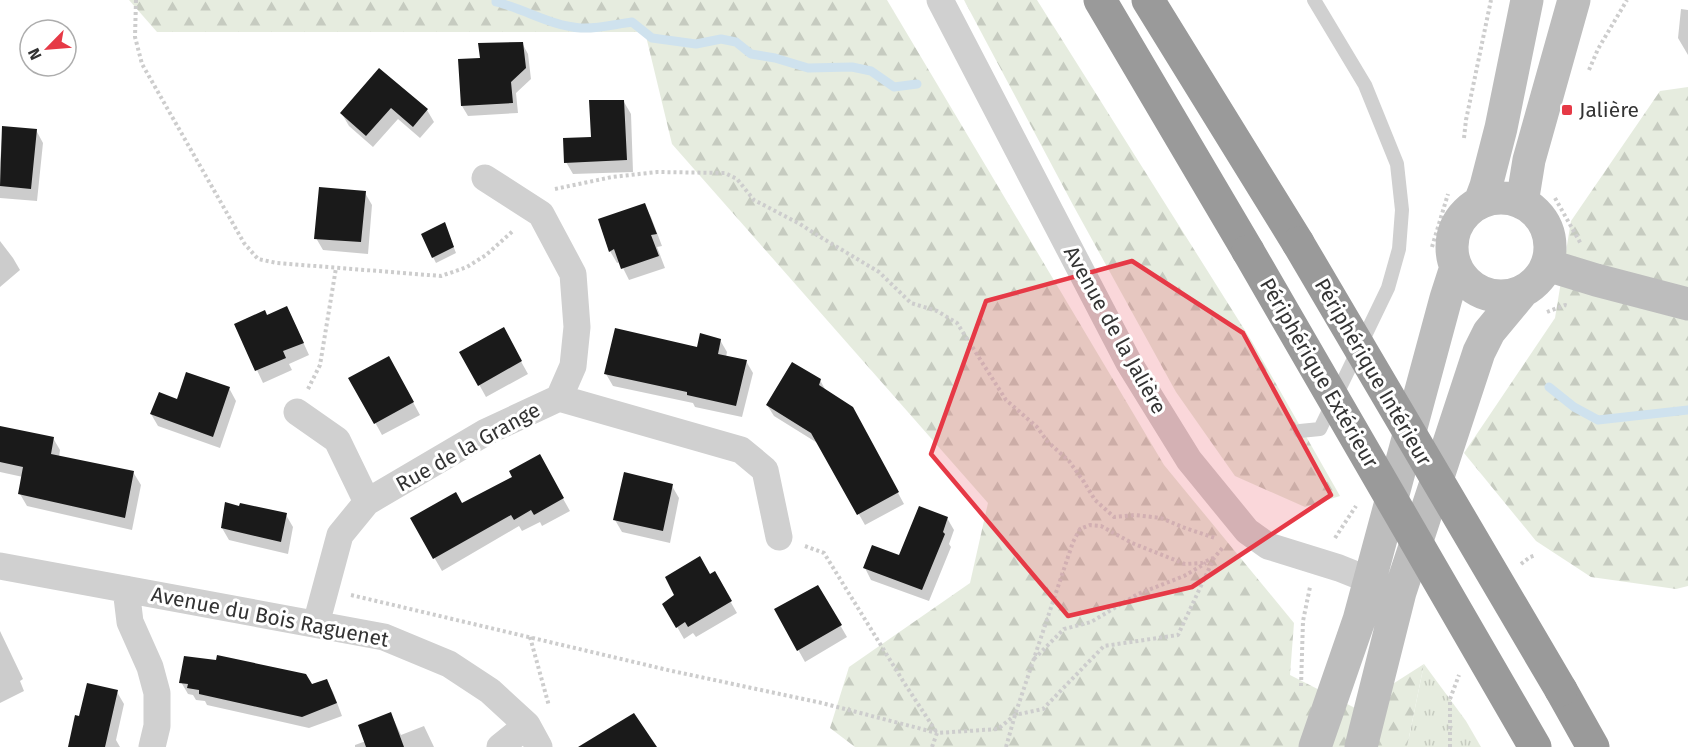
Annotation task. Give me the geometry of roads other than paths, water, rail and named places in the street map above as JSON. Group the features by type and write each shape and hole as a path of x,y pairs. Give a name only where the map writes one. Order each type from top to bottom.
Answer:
{"highway":[{"name":"Périphérique Extérieur","path":"1100,0 1535,747"},
{"name":"Périphérique Intérieur","path":"1148,0 1298,243 1593,747"}],"main road":[{"path":"1480,202 1501,128 1527,0"},
{"path":"1361,747 1400,592 1479,352 1489,332 1523,291 1538,280 1547,265 1550,247 1547,229 1537,213 1537,198 1529,159 1574,0"},
{"path":"1444,260 1452,254 1452,240 1464,215 1480,202 1504,198 1537,198"},
{"path":"1444,260 1470,285 1490,295 1507,296 1523,291"},
{"path":"1315,747 1359,620 1446,298 1444,260"},
{"path":"1547,265 1688,304"},
{"path":"1369,580 1400,592"}],"street":[{"name":"Avenue de la Jalière","path":"940,0 1129,363 1237,536 1339,568 1369,580"},
{"path":"485,178 541,214 573,274 577,327 573,366 560,398"},
{"name":"Rue de la Grange","path":"316,624 340,535 367,502 486,432 560,398 741,450 765,470 780,537"},
{"path":"297,412 337,440 367,502"},
{"name":"Avenue du Bois Raguenet","path":"0,566 384,637 449,664 490,692 533,736"},
{"path":"126,589 130,622 150,667 157,693 157,726 152,747"},
{"path":"500,747 533,736"}],"lane":[{"path":"1300,431 1320,429 1388,288 1399,249 1402,210 1397,164 1365,85 1314,0"}],"waterway":[{"path":"496,0 496,2 570,27 594,28 632,22 652,38 696,44 721,39 736,42 751,54 775,58 808,68 852,67 871,71 894,87 917,84"},
{"path":"1549,387 1574,407 1598,420 1688,410"}],"place":[{"name":"Jalière","path":"1567,110"}]}
